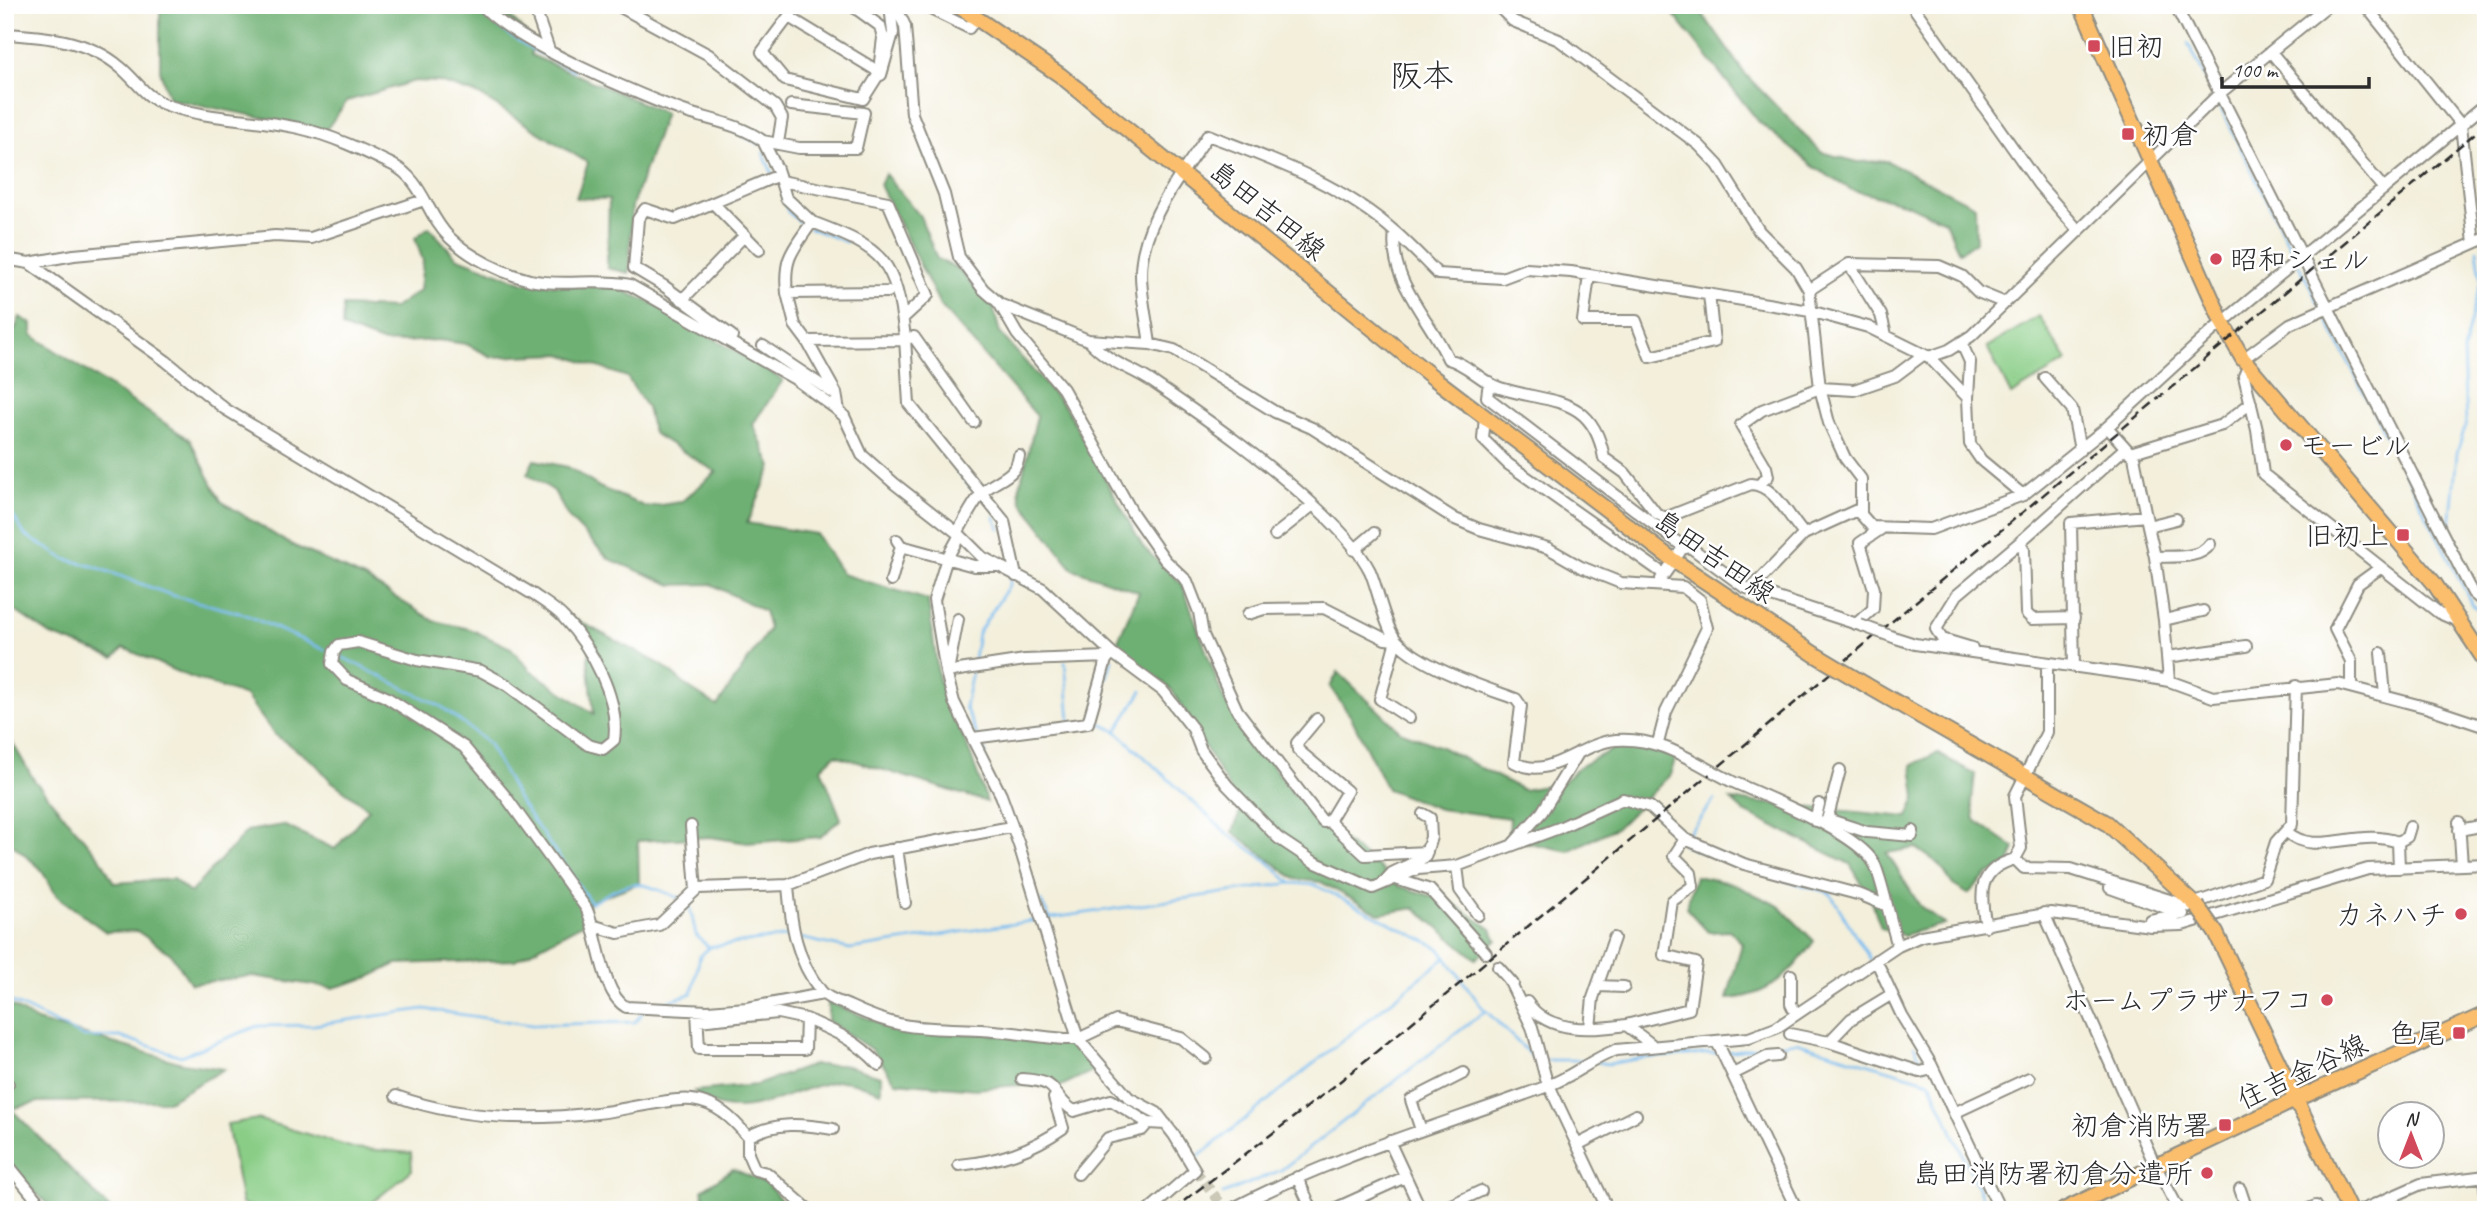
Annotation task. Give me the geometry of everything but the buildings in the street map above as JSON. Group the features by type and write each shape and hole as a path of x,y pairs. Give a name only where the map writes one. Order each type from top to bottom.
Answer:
{"main road":[{"name":"島田吉田線","path":"957,5 1060,75 1184,172 1435,379 1673,560 1814,654 2107,823 2197,906 2216,933 2349,1210"},
{"path":"2081,5 2223,324 2246,362 2434,583 2486,662"},
{"name":"住吉金谷線","path":"2064,1210 2297,1099 2486,1014"}],"street":[{"path":"482,5 529,41 687,112 747,130 763,141 810,149 856,148 864,113 882,70 892,33 890,6"},
{"path":"617,5 709,55 775,106 782,118 778,143"},
{"path":"851,5 880,26 882,70 863,99 785,80 762,52 788,11 876,70 882,70"},
{"path":"922,5 969,28 976,18"},
{"path":"1497,5 1513,21 1559,40 1699,145 1718,165 1759,231 1796,268 1810,290 1810,311 1820,388 1829,423 1845,458 1861,479 1861,515"},
{"path":"1912,5 2039,185 2078,230"},
{"path":"2175,5 2473,593 2486,604"},
{"path":"1760,484 1768,476 1766,467 1741,425 1762,410 1820,388 1854,390 1895,376 1926,356 1961,342 2005,303 2220,93 2328,5"},
{"path":"2365,5 2462,125 2474,243"},
{"path":"890,6 905,26 912,114 944,194 959,257 999,303 1017,334 1063,389 1133,514 1165,560 1187,581 1199,612 1203,635 1237,710 1284,769 1313,813 1323,822 1329,821 1347,791 1298,750 1297,743 1317,719"},
{"path":"538,18 548,50"},
{"path":"5,34 52,36 95,53 119,66 139,88 162,104 229,118 298,128 329,137 392,165 412,177 449,237 478,259 531,280 606,280 629,285 795,379 839,411"},
{"path":"2272,52 2384,189"},
{"path":"1752,589 1804,534 1857,510 1872,527 1931,529 2023,495 2108,427 2223,324 2486,104"},
{"path":"791,105 864,113"},
{"path":"1150,344 1141,274 1145,245 1154,219 1208,135 1286,165 1340,192 1395,232 1438,274 1502,278 1526,269 1589,275 1810,311 1886,335 1926,356 1968,398"},
{"path":"763,141 786,198 812,222 860,240 883,259 900,290 909,404 1004,521 1008,572"},
{"path":"745,350 744,344 634,268 638,219 645,209 675,219 776,178 888,201 928,295 903,318"},
{"path":"5,258 29,263 74,255 275,236 311,238 424,200"},
{"path":"713,203 759,250"},
{"path":"812,222 785,270 787,293 795,325 807,341 836,395 839,411 862,455 959,534 982,557 1043,589 1110,655 1163,691 1193,729 1201,750 1227,785 1278,838 1314,862 1373,888 1418,869 1457,866 1623,799 1650,807 1682,839 1744,864 1861,895 1885,905"},
{"path":"1395,232 1392,249 1403,284 1432,326 1448,359"},
{"path":"682,300 745,235"},
{"path":"2460,622 2439,612 2380,568 2263,474 2244,376 2246,362 2290,324 2486,238"},
{"path":"29,263 146,346 225,409 534,595 563,616 582,640 614,705 617,723 614,740 603,749 588,745 507,685 481,671 417,660 358,642 339,645 334,652 332,664 347,680 386,697 464,747 542,846 586,908 595,926 608,986 617,1002 626,1007 663,1009 698,1016 778,1013 806,1019 853,1041 879,1065"},
{"path":"1810,290 1849,264 1938,265 1962,276 1978,292 2005,303"},
{"path":"1849,264 1881,315 1886,335"},
{"path":"1589,275 1583,321 1636,321 1650,357 1714,342 1709,294"},
{"path":"787,293 888,292"},
{"path":"999,303 1088,340 1150,344 1174,351 1275,412 1312,428 1455,519 1479,529 1548,548 1581,567 1621,583 1683,587 1700,600 1707,628 1667,712 1658,743"},
{"path":"807,341 914,337 974,422"},
{"path":"1088,340 1104,357 1153,382 1222,430 1313,505 1354,550 1369,569 1396,640 1380,698 1409,718"},
{"path":"1961,342 1970,362 1970,444 1981,460 2023,495"},
{"path":"763,346 836,395"},
{"path":"1435,379 1448,359"},
{"path":"1448,359 1461,362 1497,387 1562,402 1584,414 1600,434 1604,458 1625,473 1656,513 1665,518 1751,484 1760,484 1776,499 1804,534"},
{"path":"2045,378 2072,409 2080,450"},
{"path":"1489,382 1487,397 1685,548"},
{"path":"2005,658 1942,639 1936,629 1957,595 2061,503 2127,451 2222,425 2251,403"},
{"path":"1485,417 1483,439 1508,464 1664,574"},
{"path":"2108,427 2134,457 2155,557 2169,681"},
{"path":"1019,456 1018,465 1007,478 982,492 975,503 947,558 934,600 954,702 1000,795 1012,827 1077,1039 1129,1098 1157,1113 1195,1170 1149,1210"},
{"path":"2061,503 2071,523 2074,667"},
{"path":"1275,536 1313,505"},
{"path":"2071,523 2176,519"},
{"path":"1858,625 1873,609 1874,589 1860,543 1881,529"},
{"path":"1354,550 1374,533"},
{"path":"2020,542 2024,550 2026,613 2032,619 2074,618"},
{"path":"891,582 899,543 975,566 1008,572"},
{"path":"2155,557 2192,555 2206,550 2210,544"},
{"path":"1657,585 1673,560 1685,548 1690,547 1727,577 1752,589 1915,644 2169,681 2213,697 2297,686 2338,684 2385,695 2486,727"},
{"path":"2351,686 2351,661 2335,629 2358,584 2380,568"},
{"path":"1248,614 1264,609 1324,608 1385,639 1396,640 1444,671 1516,699 1521,706 1514,762 1530,768 1555,766 1580,749 1617,740 1658,743 1731,781 1823,823 1865,850 1876,866 1898,946"},
{"path":"2164,620 2203,611"},
{"path":"947,671 958,619"},
{"path":"2167,657 2246,646"},
{"path":"2381,653 2385,695"},
{"path":"947,671 1068,656 1110,655"},
{"path":"973,738 1089,718 1110,655"},
{"path":"1986,926 1981,901 1987,875 1999,863 2015,859 2021,848 2015,796 2023,775 2047,732 2047,663"},
{"path":"2015,859 2024,868 2071,869 2197,906 2264,879 2276,842 2292,824 2297,686"},
{"path":"1512,845 1542,813 1580,749"},
{"path":"1823,823 1840,769"},
{"path":"1819,804 1823,823"},
{"path":"1382,884 1392,873 1425,857 1431,836 1430,818 1423,814"},
{"path":"1329,821 1365,855 1427,852"},
{"path":"1823,823 1867,832 1912,836 1913,831"},
{"path":"2462,865 2459,826 2486,825"},
{"path":"688,897 691,826"},
{"path":"595,926 618,933 659,925 688,897 719,885 788,885 869,853 1012,827"},
{"path":"2287,832 2298,842 2325,843 2365,835 2398,842 2407,837 2410,827"},
{"path":"1498,967 1535,1014 1545,1022 1590,1028 1626,1025 1689,1009 1696,963 1664,955 1672,901 1693,886 1691,873 1674,856 1682,839"},
{"path":"2398,842 2399,868"},
{"path":"897,848 905,903"},
{"path":"1230,1210 1297,1178 1389,1142 1549,1086 1598,1057 1616,1050 1651,1044 1718,1044 1749,1038 1776,1028 1872,962 1921,936 2044,914 2151,926 2182,925 2340,875 2368,869 2486,864"},
{"path":"1457,866 1460,890 1478,915"},
{"path":"2089,874 2103,885 2183,914 2150,920 2151,926"},
{"path":"1396,879 1430,890 1486,953"},
{"path":"788,885 792,930 804,965 823,994 893,1025 923,1030 979,1030 1077,1039 1116,1021 1181,1038 1206,1058"},
{"path":"2044,914 2156,1167 2179,1210"},
{"path":"1590,1028 1598,986 1614,938"},
{"path":"1872,962 1933,1069 2000,1210"},
{"path":"1791,975 1791,1004 1796,1014"},
{"path":"1509,980 1522,1004 1549,1086 1608,1210"},
{"path":"1598,986 1625,987"},
{"path":"698,1016 823,994"},
{"path":"1829,1042 1851,1018 1889,996"},
{"path":"698,1016 699,1049 805,1049 806,1019"},
{"path":"1626,1025 1651,1044"},
{"path":"1790,1034 1829,1042 1920,1072 1933,1069"},
{"path":"1718,1044 1797,1210"},
{"path":"1733,1074 1766,1057 1778,1056"},
{"path":"1421,1130 1411,1100 1464,1073"},
{"path":"1022,1079 1043,1081 1055,1087 1063,1104 1074,1111 1111,1100 1148,1124 1166,1124"},
{"path":"1954,1112 2029,1079"},
{"path":"959,1165 997,1161 1044,1142 1063,1128 1051,1086"},
{"path":"396,1096 430,1108 486,1117 594,1114 692,1099 729,1113 748,1137 748,1154 755,1170 767,1173 809,1210"},
{"path":"1577,1145 1636,1115"},
{"path":"748,1137 764,1128 793,1124 833,1129"},
{"path":"1078,1174 1108,1138 1142,1130 1148,1124"},
{"path":"1389,1142 1420,1210"},
{"path":"5,1161 25,1181 45,1210"},
{"path":"2362,1210 2421,1184 2485,1176 2486,1200"},
{"path":"1332,1210 1405,1177"},
{"path":"1297,1178 1312,1210"},
{"path":"2240,1189 2247,1210"},
{"path":"1440,1210 1481,1191"}],"green space":[{"path":"160,5 498,5 532,39 531,55 665,113 632,206 629,273 607,268 609,199 576,198 588,163 479,95 439,82 415,81 347,101 326,130 169,99 160,70"},
{"path":"1666,5 1696,5 1745,74 1821,152 1858,162 1887,161 1975,206 1976,242 1959,252 1945,221 1907,204 1852,190 1814,167 1759,122"},
{"path":"885,174 920,216 937,259 956,268 993,306 1000,333 1066,408 1143,547 1182,584 1224,700 1294,795 1328,829 1378,866 1399,886 1451,902 1491,929 1497,940 1476,959 1415,908 1379,914 1321,882 1295,879 1233,832 1241,809 1172,690 1116,645 1139,592 1073,569 1021,501 1019,490 1037,416 940,305 880,185"},
{"path":"429,227 456,257 524,283 617,288 659,306 783,380 753,424 772,467 747,523 816,534 842,574 928,600 939,681 970,753 987,802 835,755 821,768 841,819 820,837 748,843 710,837 638,841 639,883 589,902 582,924 515,960 396,964 370,977 333,988 252,976 191,984 171,954 137,931 106,932 57,896 40,868 5,838 5,730 34,780 101,859 114,883 173,879 190,893 247,831 283,825 335,849 369,809 330,780 315,763 274,734 246,696 182,674 124,648 114,658 51,635 5,604 5,353 20,317 32,324 32,335 190,440 221,501 288,543 364,578 434,621 470,629 511,648 530,670 594,714 588,660 591,647 575,619 662,665 689,688 717,706 769,629 764,611 711,584 672,585 609,559 568,517 554,491 527,474 534,460 568,467 599,487 646,507 681,502 716,472 653,433 647,408 627,377 561,354 492,357 466,344 438,340 384,343 342,327 343,306 394,308 420,290 423,261 415,238"},
{"path":"2039,316 2067,361 2011,395 1987,347"},
{"path":"1338,672 1400,731 1441,747 1523,790 1561,783 1582,765 1623,744 1676,757 1670,775 1618,827 1568,851 1509,839 1510,818 1439,809 1387,789 1351,717 1330,687"},
{"path":"1937,753 1975,774 1972,800 1975,820 2015,848 2009,864 1987,875 1968,894 1953,885 1939,864 1916,848 1887,853 1920,906 1944,924 1904,935 1881,928 1871,899 1850,864 1744,812 1731,800 1908,817 1916,797 1912,765"},
{"path":"1695,876 1731,883 1779,906 1814,941 1797,964 1778,982 1755,994 1727,999 1742,943 1730,931 1708,932 1686,908"},
{"path":"5,1002 37,1021 182,1063 224,1069 168,1101 39,1102 11,1109 111,1210 54,1210 5,1163"},
{"path":"828,1002 906,1034 980,1033 1075,1043 1097,1069 1059,1087 1018,1085 976,1089 896,1082 872,1050 828,1021"},
{"path":"813,1065 844,1065 881,1076 881,1092 838,1081 764,1104 728,1108 710,1103 694,1091 756,1085"},
{"path":"257,1119 353,1148 411,1153 412,1170 363,1210 264,1210 242,1204 227,1124"},
{"path":"733,1169 768,1184 789,1210 708,1210 702,1190"}],"waterway":[{"path":"476,5 497,26 521,43 574,70"},
{"path":"2188,43 2213,93"},
{"path":"2216,99 2296,259"},
{"path":"734,131 759,144"},
{"path":"763,153 772,173"},
{"path":"784,202 788,212 804,225"},
{"path":"810,228 846,242"},
{"path":"2449,538 2457,453 2466,423 2463,351 2481,280 2477,249"},
{"path":"2299,265 2320,306"},
{"path":"2323,312 2473,606 2486,617"},
{"path":"936,446 972,489"},
{"path":"5,503 25,535 65,559 96,567 171,595 244,614 325,650"},
{"path":"994,516 1000,529"},
{"path":"973,665 978,633 1010,584 1010,576"},
{"path":"342,657 442,707 488,743 518,799 591,903 626,885 634,884 680,898"},
{"path":"1107,677 1112,660"},
{"path":"1065,662 1070,721"},
{"path":"972,671 965,707 977,735"},
{"path":"1116,731 1142,691"},
{"path":"1093,720 1116,731 1229,835 1267,861 1291,883"},
{"path":"980,741 986,754"},
{"path":"1687,835 1715,799"},
{"path":"1684,845 1710,855"},
{"path":"1766,875 1830,893 1870,959"},
{"path":"1045,919 1291,883 1315,885 1439,948 1481,1006 1536,1060"},
{"path":"1041,901 1050,919"},
{"path":"689,903 696,935 709,948"},
{"path":"800,938 850,949 1038,920"},
{"path":"661,1004 692,993 700,956 710,947 790,936"},
{"path":"1198,1157 1446,957"},
{"path":"5,994 10,1001 84,1037 121,1037 181,1056 258,1026 314,1025 424,1009 532,1025 635,1022 643,1012"},
{"path":"1223,1194 1281,1170 1485,1011"},
{"path":"1727,1052 1796,1042 1930,1082 1988,1210"},
{"path":"1914,1046 1925,1068"},
{"path":"1598,1062 1608,1064 1644,1058 1717,1053"},
{"path":"1546,1060 1588,1060"}],"tunnel":[{"path":"1195,1170 1226,1210"}],"railway":[{"path":"1172,1210 1328,1091 1458,985 2486,124"}],"place":[{"name":"旧初","path":"2094,46"},
{"name":"初倉","path":"2128,134"},
{"name":"昭和シェル","path":"2216,259"},
{"name":"モービル","path":"2286,445"},
{"name":"旧初上","path":"2403,535"},
{"name":"カネハチ","path":"2461,914"},
{"name":"ホームプラザナフコ","path":"2327,1000"},
{"name":"色尾","path":"2459,1033"},
{"name":"初倉消防署","path":"2225,1125"},
{"name":"島田消防署初倉分遣所","path":"2207,1173"}],"district":[{"name":"阪本","path":"1422,75"}]}
